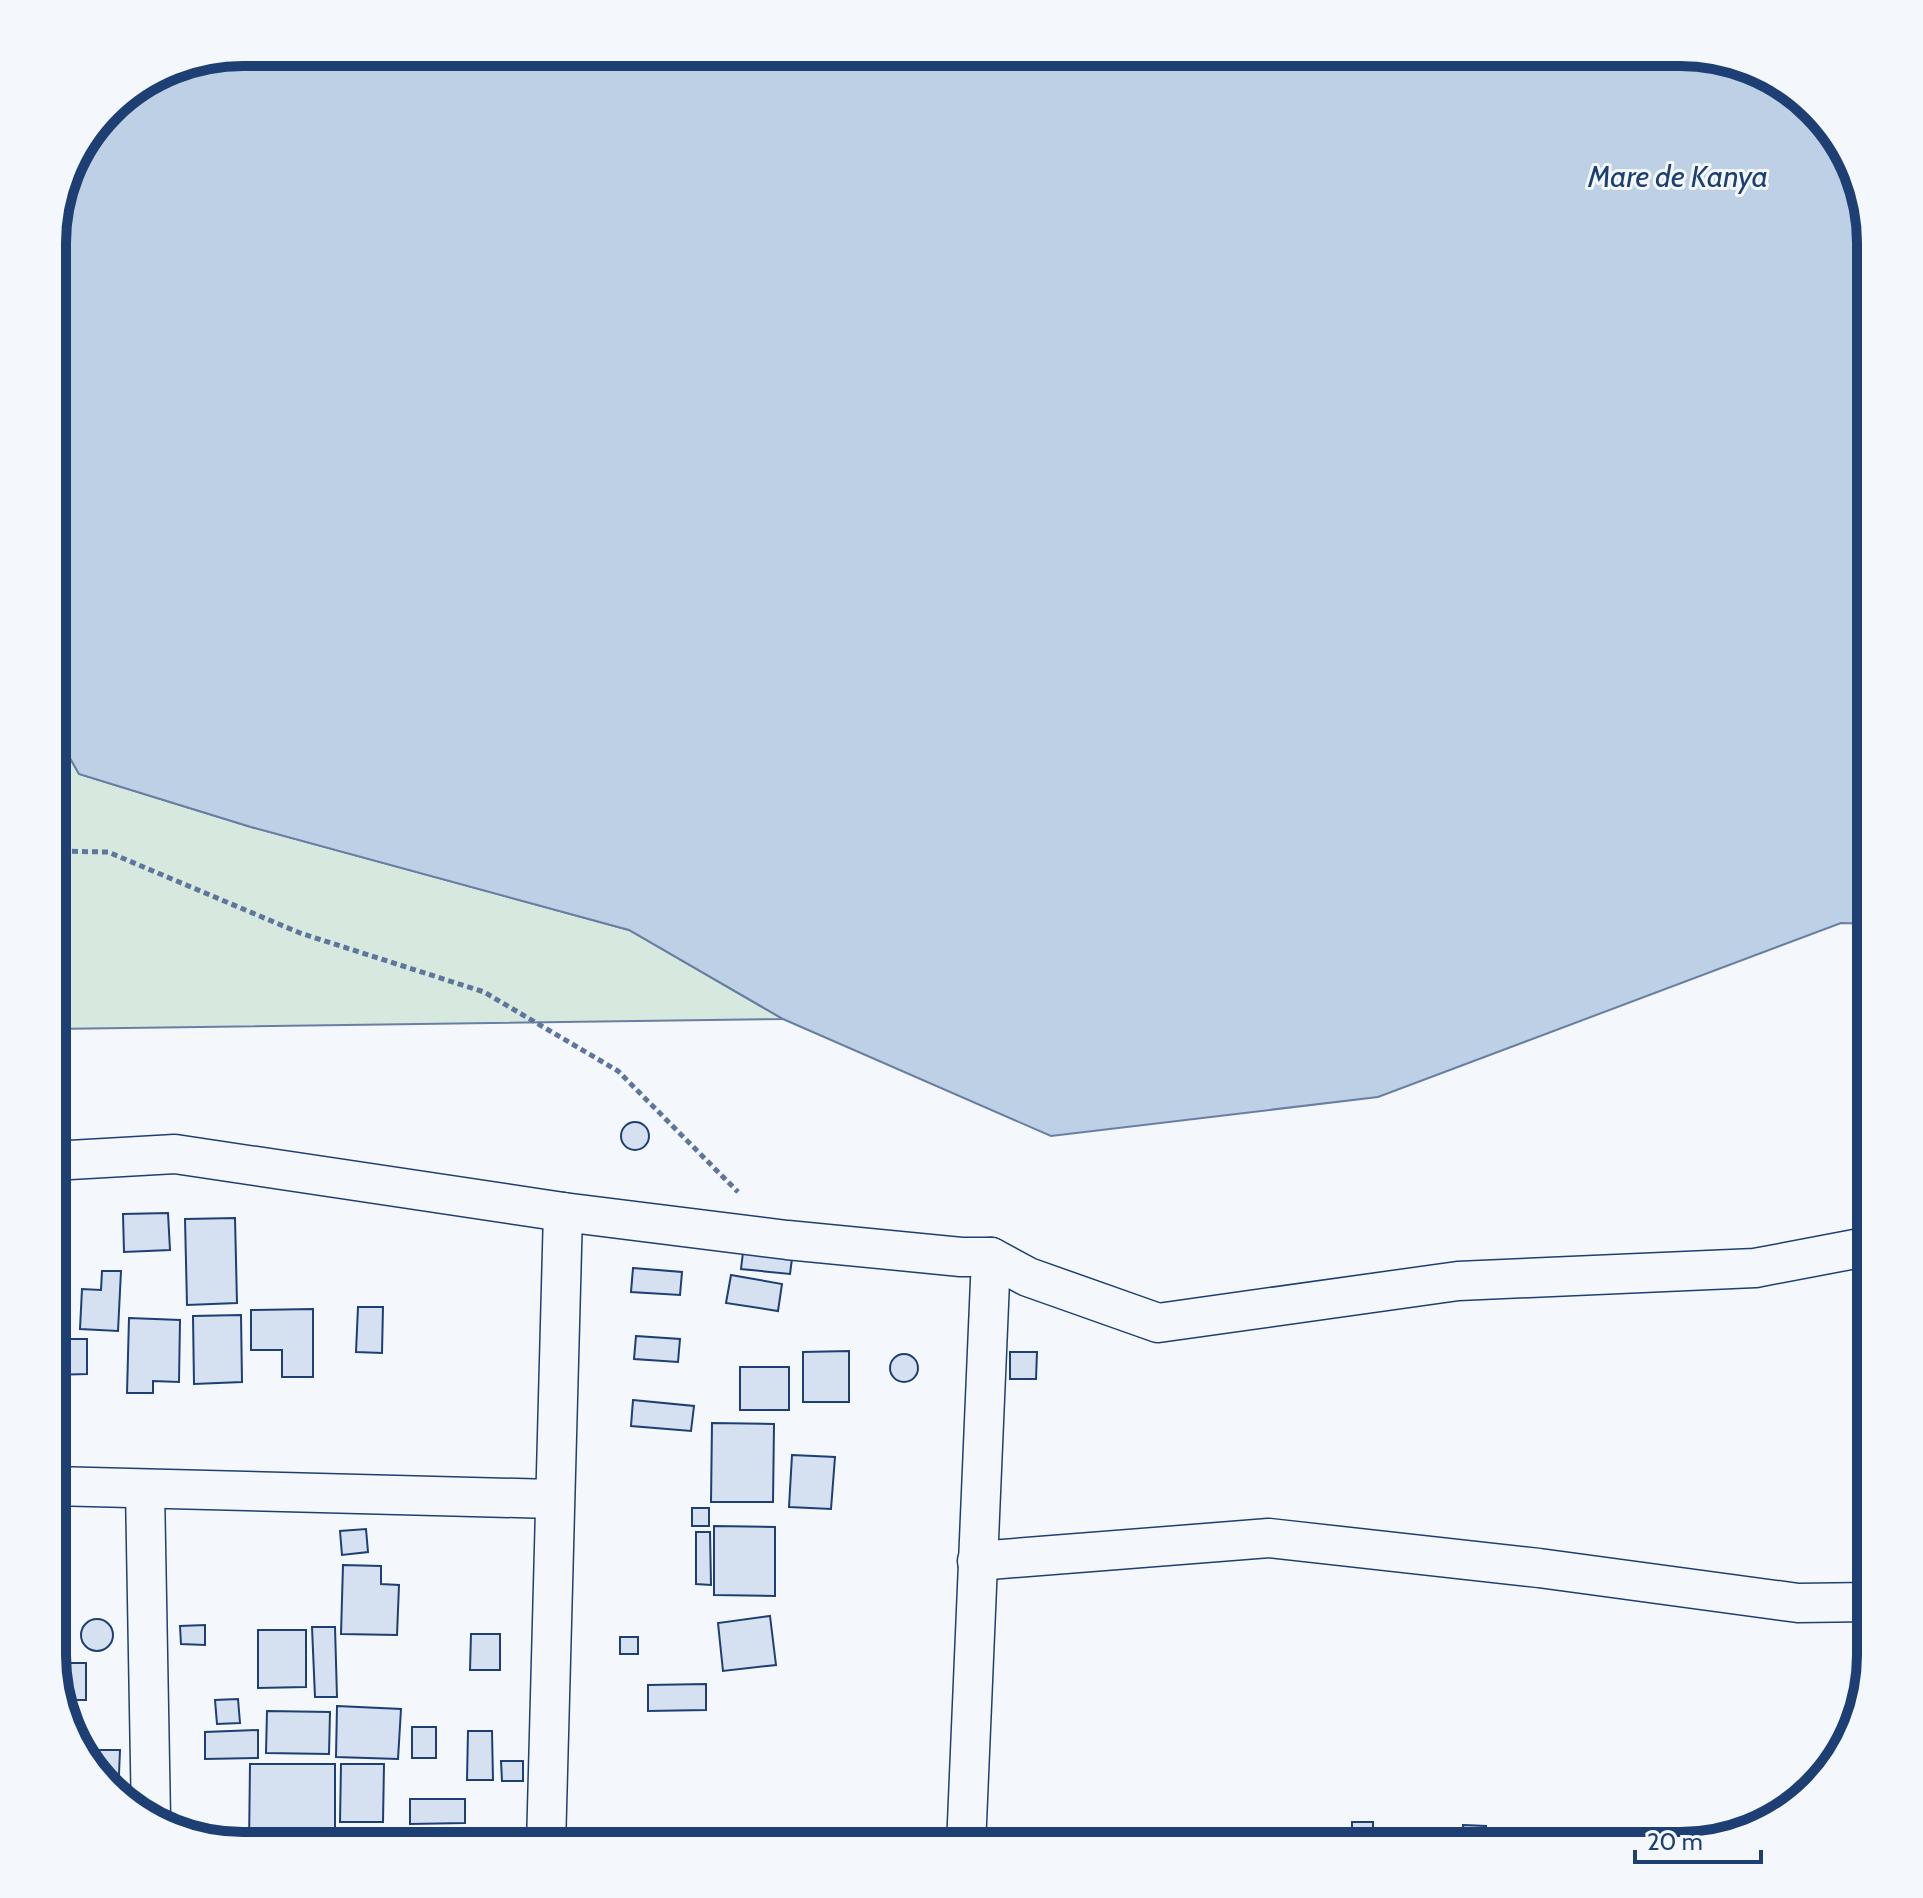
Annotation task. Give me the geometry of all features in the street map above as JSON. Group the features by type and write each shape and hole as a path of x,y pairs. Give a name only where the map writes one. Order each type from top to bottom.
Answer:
{"street":[{"path":"66,1160 175,1154 563,1212 787,1240 961,1257 991,1257 1028,1277 1158,1323 1458,1281 1755,1268 1857,1249"},
{"path":"546,1832 563,1212"},
{"path":"967,1832 991,1257"},
{"path":"66,1486 553,1499"},
{"path":"145,1489 151,1806"},
{"path":"977,1561 1269,1538 1539,1568 1798,1603 1857,1602"}],"path":[{"path":"66,851 108,852 300,933 484,992 618,1071 742,1195"}],"shaded area":[{"path":"66,751 79,774 251,827 629,930 783,1019 66,1029"}],"water":[{"name":"Mare de Kanya","path":"231,66 1692,66 1748,79 1788,102 1827,144 1848,186 1854,208 1857,243 1857,924 1841,923 1378,1097 1051,1136 783,1019 629,930 251,827 79,774 66,751 66,231 69,208 79,175 110,126 144,96 186,75"}],"building":[{"path":"635,1122 645,1126 649,1136 645,1146 635,1150 625,1146 621,1136 625,1126"},
{"path":"168,1213 170,1250 124,1252 123,1214"},
{"path":"235,1218 237,1303 187,1305 185,1219"},
{"path":"744,1244 793,1251 790,1274 741,1269"},
{"path":"633,1268 682,1272 680,1295 631,1292"},
{"path":"102,1271 121,1271 118,1331 80,1329 82,1289 101,1290"},
{"path":"731,1275 782,1284 778,1311 726,1303"},
{"path":"358,1307 383,1307 382,1353 356,1352"},
{"path":"313,1309 313,1377 282,1377 282,1350 251,1350 251,1310"},
{"path":"241,1315 242,1382 194,1384 193,1316"},
{"path":"129,1318 180,1320 179,1382 153,1381 153,1393 127,1393"},
{"path":"66,1320 69,1320 69,1339 87,1339 87,1374 66,1375"},
{"path":"636,1336 680,1339 678,1362 634,1359"},
{"path":"849,1351 849,1402 803,1402 803,1352"},
{"path":"1010,1352 1037,1352 1036,1379 1010,1379"},
{"path":"904,1354 914,1358 918,1368 914,1378 904,1382 894,1378 890,1368 894,1358"},
{"path":"740,1367 789,1367 789,1410 740,1410"},
{"path":"633,1400 694,1406 691,1431 631,1426"},
{"path":"712,1423 774,1424 773,1502 711,1502"},
{"path":"792,1455 835,1457 831,1509 789,1507"},
{"path":"692,1508 709,1508 709,1526 692,1526"},
{"path":"714,1526 775,1527 775,1596 714,1595"},
{"path":"366,1529 368,1552 342,1555 340,1531"},
{"path":"696,1532 710,1532 711,1585 696,1584"},
{"path":"343,1565 381,1566 381,1584 399,1585 397,1635 341,1634"},
{"path":"770,1616 776,1665 723,1671 718,1623"},
{"path":"97,1619 108,1624 113,1635 108,1646 97,1651 86,1646 81,1635 86,1624"},
{"path":"205,1625 205,1645 181,1644 180,1626"},
{"path":"312,1627 335,1627 337,1697 315,1697"},
{"path":"258,1630 306,1630 306,1687 258,1688"},
{"path":"471,1634 500,1634 500,1670 470,1670"},
{"path":"620,1637 638,1637 638,1654 620,1654"},
{"path":"66,1663 86,1663 86,1700 72,1700"},
{"path":"706,1684 706,1710 648,1711 648,1685"},
{"path":"238,1699 240,1723 217,1724 215,1700"},
{"path":"337,1706 401,1709 398,1759 336,1757"},
{"path":"267,1711 330,1712 329,1754 266,1753"},
{"path":"412,1727 436,1727 436,1758 412,1758"},
{"path":"258,1730 258,1758 205,1759 205,1732"},
{"path":"468,1731 492,1731 493,1780 467,1780"},
{"path":"96,1750 120,1750 119,1774 112,1774"},
{"path":"501,1761 523,1761 523,1781 502,1781"},
{"path":"250,1764 335,1764 335,1832 249,1832"},
{"path":"341,1764 384,1764 383,1822 340,1822"},
{"path":"410,1799 465,1799 465,1823 410,1824"},
{"path":"1352,1822 1373,1822 1373,1832 1352,1832"},
{"path":"1463,1825 1486,1826 1486,1832 1463,1832"}]}
